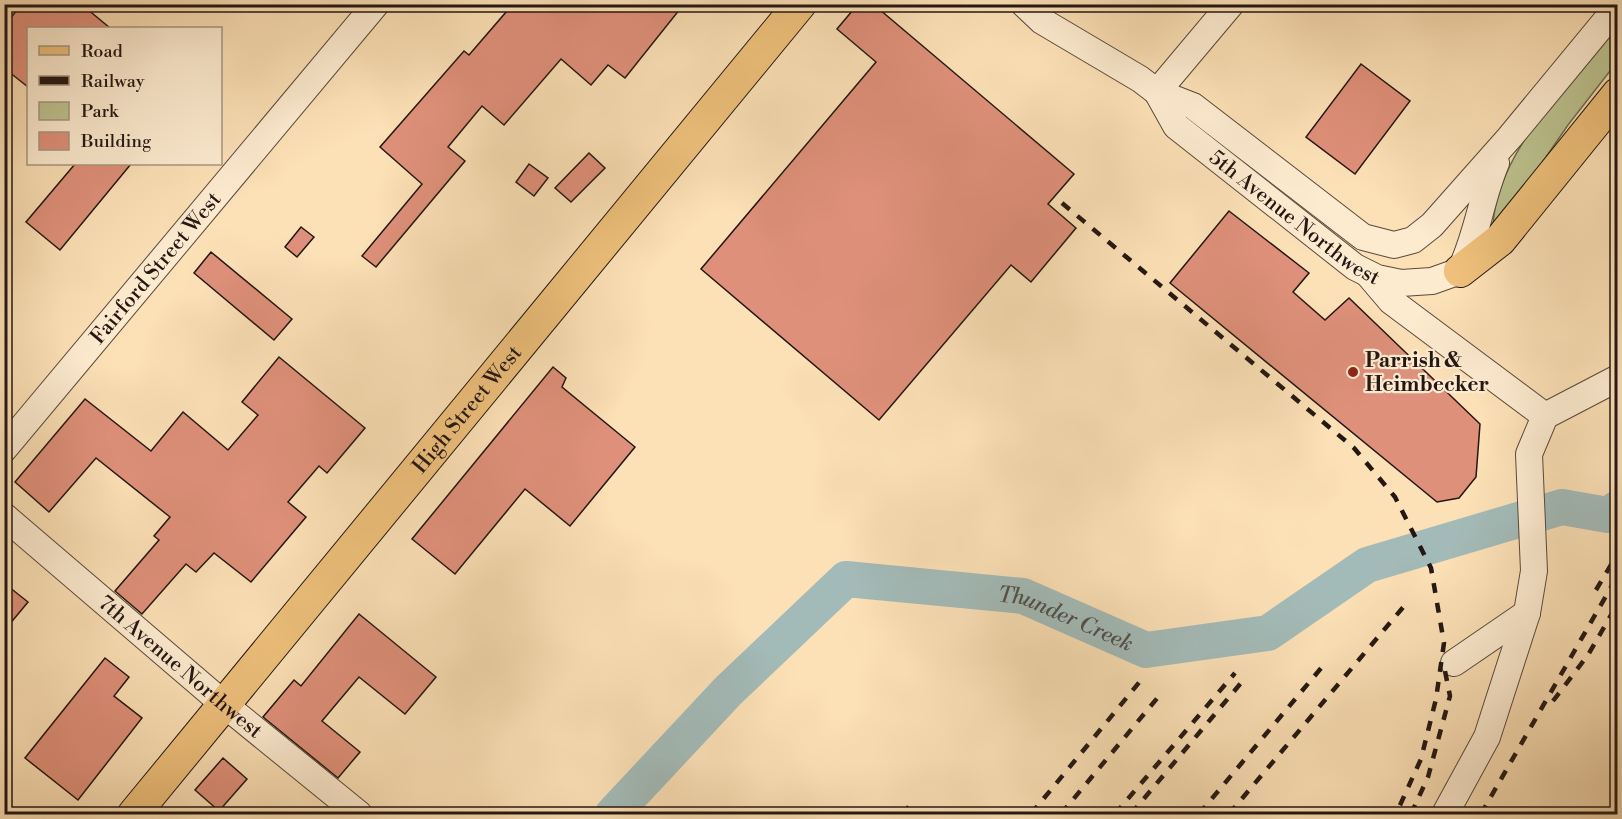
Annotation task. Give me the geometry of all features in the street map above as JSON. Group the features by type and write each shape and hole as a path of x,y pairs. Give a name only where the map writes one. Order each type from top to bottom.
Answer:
{"main road":[{"name":"High Street West","path":"134,814 226,706 800,4"},
{"path":"1460,271 1500,240 1617,94"}],"street":[{"name":"Fairford Street West","path":"4,449 376,4"},
{"name":"5th Avenue Northwest","path":"1024,4 1042,21 1140,79 1157,92 1193,106 1354,231 1372,242 1394,245 1413,240 1423,233 1510,137"},
{"path":"1157,92 1231,4"},
{"path":"1460,271 1489,179 1510,137 1617,6"},
{"name":"5th Avenue Northwest","path":"1157,92 1176,126 1345,261 1389,282 1411,283 1447,278 1460,271"},
{"path":"1367,273 1391,301 1545,416"},
{"path":"1445,814 1487,736 1527,613 1534,571 1529,454 1545,416 1617,378"},
{"name":"7th Avenue Northwest","path":"4,516 226,706 359,814"},
{"path":"1454,663 1527,613"}],"green space":[{"path":"1617,25 1617,62 1568,125 1493,234 1496,205 1505,177 1519,149 1557,96"}],"building":[{"path":"22,4 81,4 109,27 27,27 27,86 4,68 4,26"},
{"path":"513,4 684,4 625,78 608,65 591,85 561,59 504,125 482,106 448,147 465,161 376,267 362,256 422,184 380,147 464,51 469,55"},
{"path":"858,4 873,4 1074,174 1048,204 1076,228 1031,282 1011,265 879,420 701,269 876,62 837,29"},
{"path":"1361,64 1410,101 1355,174 1306,137"},
{"path":"589,153 605,168 571,202 555,188"},
{"path":"529,164 548,178 534,196 516,182"},
{"path":"74,165 130,165 60,250 26,222"},
{"name":"Parrish & Heimbecker","path":"1229,211 1309,273 1293,292 1325,320 1349,298 1480,424 1476,477 1459,498 1437,502 1170,283"},
{"path":"301,227 314,237 297,257 285,247"},
{"path":"211,252 292,319 274,340 194,273"},
{"path":"279,357 365,428 327,473 319,466 288,502 306,517 251,582 214,553 196,572 186,564 142,614 115,591 159,540 154,536 170,517 96,458 49,512 15,482 85,399 151,451 183,412 228,450 258,415 242,402"},
{"path":"553,367 566,378 562,387 635,447 570,526 525,489 455,574 412,539"},
{"path":"4,583 28,602 4,631"},
{"path":"359,614 436,677 405,714 359,677 322,721 360,752 338,778 263,717 294,680 301,686"},
{"path":"105,658 129,677 114,696 142,718 78,800 25,758"},
{"path":"223,758 247,779 219,811 195,790"}],"waterway":[{"name":"Thunder Creek","path":"613,814 728,691 846,579 1023,596 1146,650 1268,633 1367,565 1562,507 1608,515 1618,508"}],"railway":[{"path":"1062,203 1354,448 1395,497 1431,568 1444,643 1436,699 1421,759 1396,814"},
{"path":"1596,590 1618,553"},
{"path":"1481,814 1618,575"},
{"path":"1553,701 1588,655 1618,603"},
{"path":"1229,814 1405,605"},
{"path":"1411,814 1428,777 1450,696 1444,666"},
{"path":"1199,814 1322,667"},
{"path":"1115,814 1235,673"},
{"path":"1131,814 1246,677"},
{"path":"1031,814 1142,679"},
{"path":"1061,814 1159,696"},
{"path":"902,814 914,801"}],"place":[{"name":"Parrish & Heimbecker","path":"1353,372"}]}
